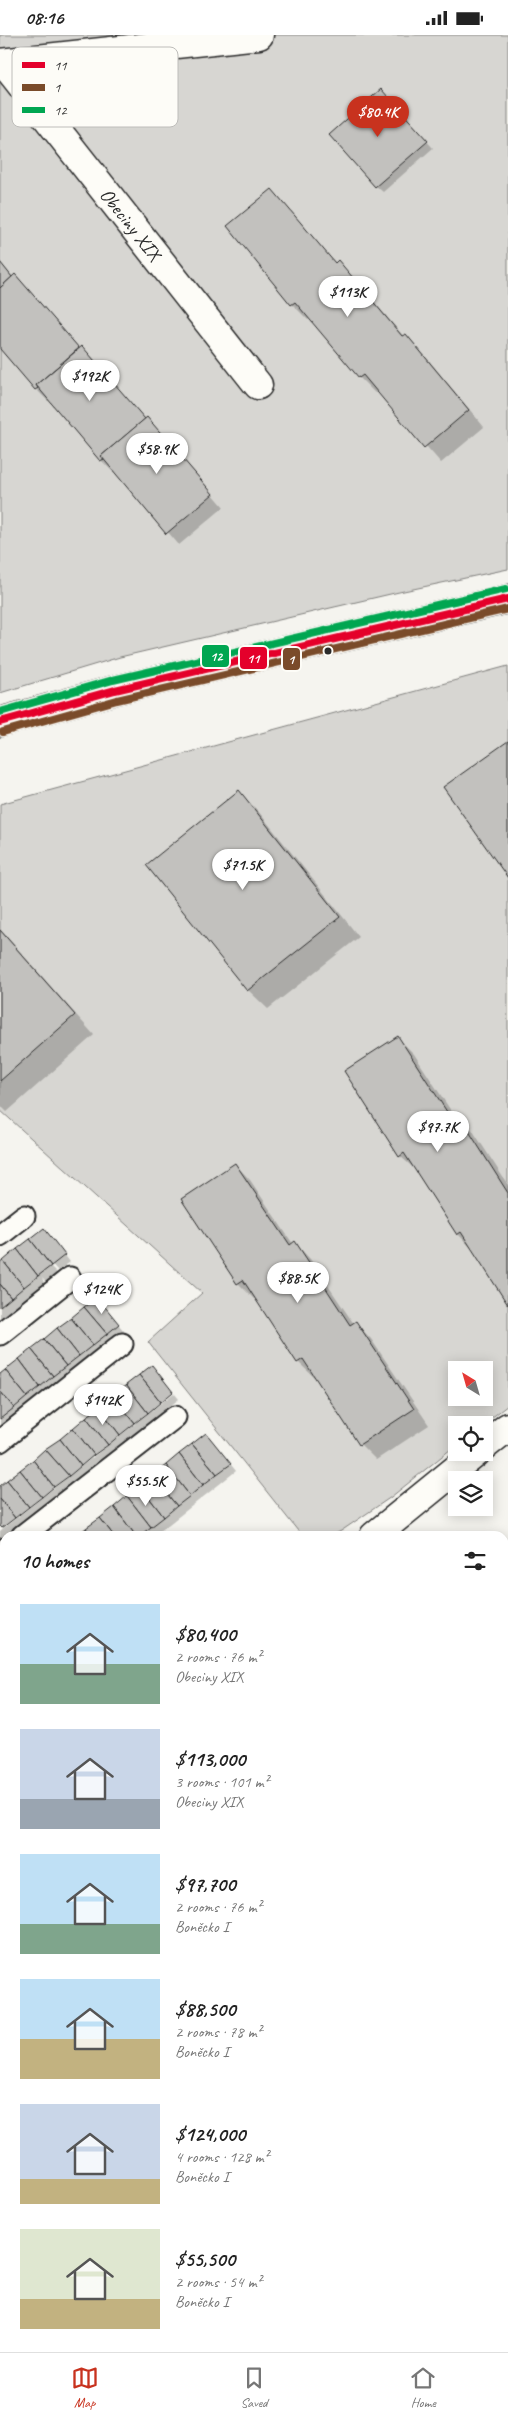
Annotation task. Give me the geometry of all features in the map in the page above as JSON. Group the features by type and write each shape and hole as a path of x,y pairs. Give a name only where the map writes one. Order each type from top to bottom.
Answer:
{"street":[{"path":"149,47 259,35"},
{"name":"Obeciny XIX","path":"2,63 12,76"},
{"name":"Obeciny XIX","path":"53,127 258,385"},
{"path":"0,722 115,691 508,599"},
{"path":"493,1439 508,1427"},
{"path":"380,1531 466,1461"}],"lane":[{"path":"0,1235 24,1216"},
{"path":"0,1334 70,1278"},
{"path":"0,1441 122,1344"},
{"path":"28,1531 175,1417"}],"shaded area":[{"path":"0,35 508,35 508,569 399,592 120,657 0,693"},
{"path":"508,666 508,1405 493,1417 448,1416 448,1451 391,1497 341,1531 298,1531 148,1342 202,1293 0,1110 0,804"}],"building":[{"path":"381,89 428,141 375,187 329,135"},
{"path":"272,189 335,263 338,260 402,336 406,334 469,410 424,448 363,375 359,378 295,302 291,305 227,226"},
{"path":"0,262 12,277 0,288"},
{"path":"15,274 79,348 36,385 38,388 35,390 0,349 0,288"},
{"path":"82,346 145,419 101,456 104,459 100,461 36,385"},
{"path":"147,417 213,494 166,534 101,456"},
{"path":"508,741 508,878 443,787"},
{"path":"239,790 340,917 247,991 146,865"},
{"path":"0,930 75,1015 0,1081"},
{"path":"398,1036 451,1118 458,1114 508,1193 508,1305 461,1232 457,1235 404,1153 399,1157 344,1071"},
{"path":"235,1163 290,1245 295,1241 350,1325 356,1321 414,1409 359,1445 303,1359 297,1363 243,1280 237,1284 181,1199"},
{"path":"44,1228 65,1255 51,1266 30,1239"},
{"path":"30,1239 51,1266 38,1276 17,1249"},
{"path":"17,1249 38,1276 24,1287 3,1261"},
{"path":"3,1261 24,1287 11,1298 0,1284 0,1263"},
{"path":"0,1284 11,1298 0,1307"},
{"path":"97,1297 119,1324 107,1334 84,1307"},
{"path":"84,1307 107,1334 93,1345 71,1318"},
{"path":"71,1318 93,1345 79,1356 57,1328"},
{"path":"57,1328 79,1356 66,1366 44,1339"},
{"path":"44,1339 66,1366 53,1376 31,1349"},
{"path":"31,1349 53,1376 40,1387 19,1359"},
{"path":"19,1359 40,1387 27,1397 5,1370"},
{"path":"152,1365 173,1392 161,1402 139,1375"},
{"path":"5,1370 27,1397 14,1408 0,1391 0,1374"},
{"path":"139,1375 161,1402 148,1413 126,1385"},
{"path":"126,1385 148,1413 135,1423 113,1396"},
{"path":"0,1391 14,1408 0,1419"},
{"path":"113,1396 135,1423 120,1435 99,1408"},
{"path":"99,1408 120,1435 108,1445 86,1417"},
{"path":"86,1417 108,1445 94,1455 73,1428"},
{"path":"73,1428 94,1455 81,1466 60,1439"},
{"path":"206,1433 231,1464 217,1474 192,1444"},
{"path":"60,1439 81,1466 69,1476 45,1449"},
{"path":"192,1444 217,1474 203,1485 179,1454"},
{"path":"45,1449 69,1476 54,1487 33,1460"},
{"path":"179,1454 203,1485 190,1496 166,1465"},
{"path":"33,1460 54,1487 42,1497 20,1470"},
{"path":"166,1465 190,1496 177,1506 152,1476"},
{"path":"20,1470 42,1497 29,1507 7,1480"},
{"path":"152,1476 177,1506 164,1517 140,1486"},
{"path":"7,1480 29,1507 15,1518 0,1499 0,1486"},
{"path":"140,1486 164,1517 151,1527 127,1496"},
{"path":"127,1496 151,1527 146,1531 132,1531 114,1507"},
{"path":"0,1499 15,1518 2,1528 0,1526"},
{"path":"114,1507 132,1531 110,1531 100,1518"},
{"path":"100,1518 110,1531 88,1531 86,1528"}],"transit line":[{"name":"12","path":"0,712 113,680 506,589"},
{"name":"11","path":"0,722 115,690 508,599"},
{"name":"1","path":"3,732 117,700 508,609"}]}
